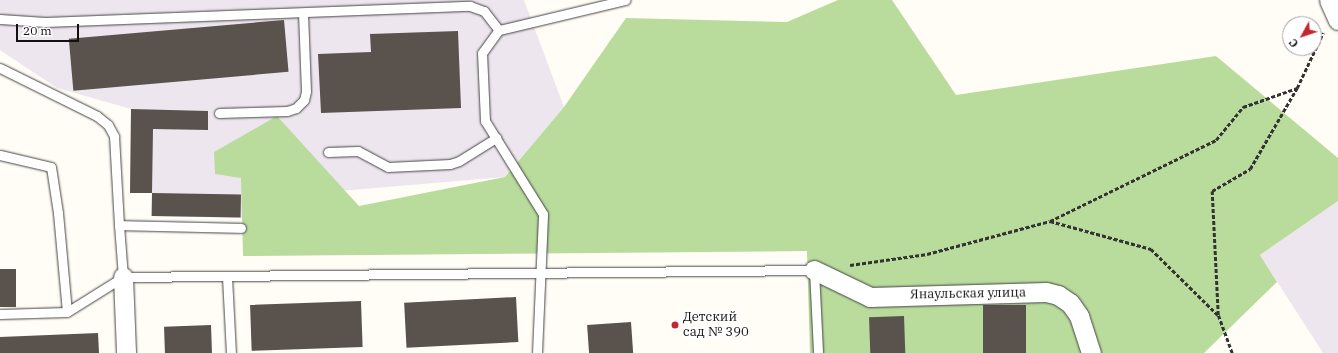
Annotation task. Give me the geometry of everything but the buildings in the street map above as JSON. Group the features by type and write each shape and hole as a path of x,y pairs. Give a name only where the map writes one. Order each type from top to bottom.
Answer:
{"street":[{"name":"Янаульская улица","path":"814,270 870,297 1046,292 1058,295 1070,303 1079,316 1091,353"},
{"path":"123,277 126,353"}],"lane":[{"path":"537,353 543,214 485,122 481,64 482,53 500,30 625,0"},
{"path":"0,19 45,22 470,6 484,11 500,30"},
{"path":"220,113 287,111 296,108 304,100 306,91 303,13"},
{"path":"0,68 97,116 108,125 114,136 123,277"},
{"path":"328,152 358,151 388,166 439,164 459,161 496,138"},
{"path":"0,155 51,167 58,213 67,312"},
{"path":"119,225 241,228"},
{"path":"0,314 67,312 123,277 814,270 818,353"},
{"path":"227,277 231,353"}],"path":[{"path":"1232,353 1218,315 1212,191 1250,168 1297,88 1334,10"},
{"path":"814,270 927,254 1050,221 1216,140 1244,107 1297,88"},
{"path":"1050,221 1151,249 1218,315"}],"shaded area":[{"path":"0,0 524,0 564,107 505,177 328,192 240,218 152,216 152,193 130,193 131,109 57,88 0,50"},
{"path":"1338,201 1338,353 1323,353 1260,255"}],"green space":[{"path":"838,0 892,0 956,95 1216,56 1338,158 1338,201 1260,255 1277,282 1204,353 810,353 807,251 243,256 241,178 215,174 214,152 277,116 359,206 505,177 564,107 626,18 787,22"}],"place":[{"name":"Детский сад № 390","path":"675,325"}]}
